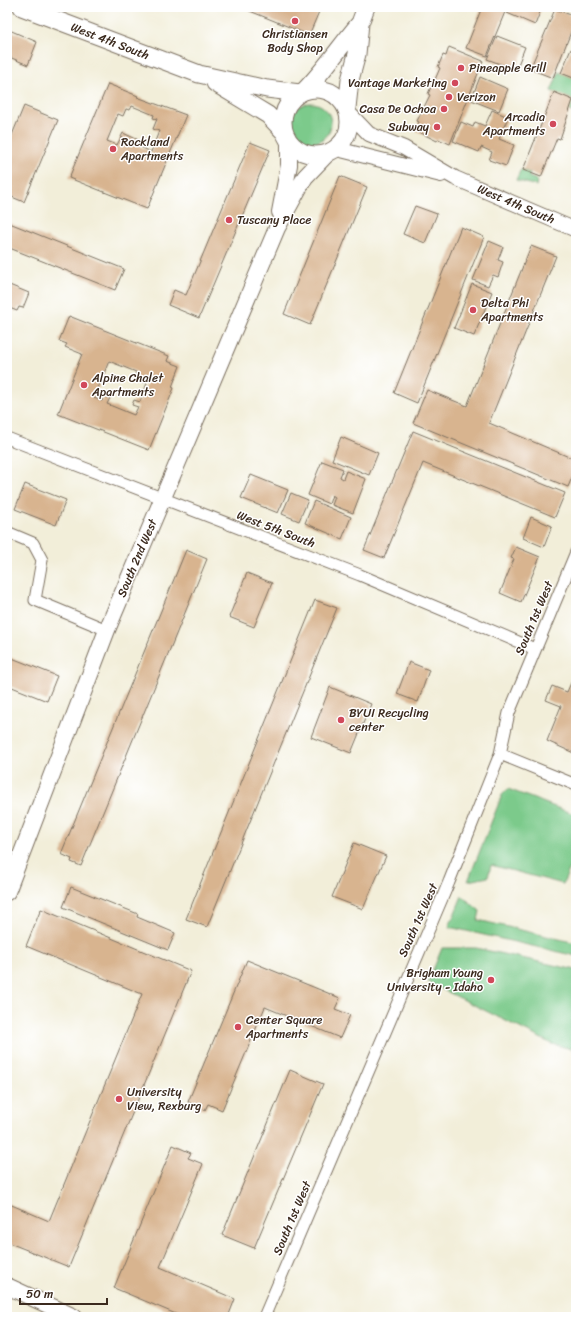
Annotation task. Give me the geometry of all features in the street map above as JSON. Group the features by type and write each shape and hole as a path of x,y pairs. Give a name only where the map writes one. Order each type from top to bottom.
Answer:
{"main road":[{"name":"West 4th South","path":"22,7 199,74 267,89 302,92"},
{"path":"363,15 357,54 350,80 348,111 350,123 348,133 344,142 332,151 316,156 306,154 296,149 287,137 284,114 290,102 325,69 363,15"},
{"name":"West 4th South","path":"199,74 268,115 287,137"},
{"path":"302,92 316,89 329,91 343,101 348,111"},
{"name":"South 2nd West","path":"277,228 288,169 287,137"},
{"name":"South 2nd West","path":"7,892 107,630 277,228 305,177 332,151"},
{"path":"7,1286 74,1317"}],"street":[{"name":"West 4th South","path":"348,111 369,134 404,148 455,178 576,230"},
{"name":"West 4th South","path":"332,151 455,178"},
{"name":"West 5th South","path":"7,438 162,500 360,575 535,649"},
{"path":"7,532 33,543 42,560 34,600 107,630"},
{"name":"South 1st West","path":"264,1317 449,882 500,754 509,713 576,552"},
{"path":"500,754 576,785"}],"green space":[{"path":"559,72 576,79 576,113 569,111 573,100 551,91"},
{"path":"315,103 322,106 328,112 331,123 330,131 322,140 315,143 307,143 300,140 292,131 291,119 294,112 303,104"},
{"path":"521,169 530,173 529,177 537,180 536,186 516,180"},
{"path":"508,789 576,815 576,854 563,884 491,865 488,877 468,881 502,795"},
{"path":"462,896 480,911 478,920 576,943 576,956 449,927"},
{"path":"442,948 476,948 576,970 576,1050 552,1044 428,982"}],"building":[{"name":"Christiansen Body Shop","path":"240,7 321,7 309,35"},
{"path":"482,7 507,7 487,56 466,48"},
{"path":"510,7 542,7 535,25 507,13"},
{"path":"555,9 576,17 576,19 553,78 530,69"},
{"path":"7,29 37,42 28,65 7,56"},
{"path":"497,36 525,47 516,70 487,59"},
{"path":"449,47 483,61 450,144 438,139 437,141 415,130 419,122 417,121 430,95 428,94 440,68 438,67 443,55 446,56"},
{"path":"571,49 576,51 576,79 561,73"},
{"path":"480,77 508,89 499,111 471,100"},
{"name":"Rockland Apartments","path":"108,84 138,96 137,97 186,115 147,209 69,178","holes":["132,106 154,115 153,118 157,119 153,129 159,131 151,152 139,146 141,141 123,133 117,145 107,141 118,114 123,116 126,109 130,110"]},
{"name":"Arcadia Apartments","path":"554,92 573,100 560,139 557,138 541,177 523,170"},
{"path":"24,106 58,120 24,202 7,195 7,147"},
{"path":"492,110 508,117 499,139 514,145 506,166 489,160 492,152 481,147 479,152 453,141 461,122 473,127 475,122 485,126"},
{"name":"Tuscany Place","path":"250,142 270,150 199,318 168,305 174,290 186,295"},
{"path":"340,176 367,187 310,325 284,314"},
{"path":"415,206 437,214 425,243 403,234"},
{"path":"7,222 124,269 115,290 7,247"},
{"path":"461,227 484,237 417,403 394,393"},
{"name":"Delta Phi Apartments","path":"489,241 503,247 498,260 503,262 498,277 493,275 488,286 473,280"},
{"path":"531,246 556,256 489,423 576,460 576,468 568,487 413,423 427,390 467,406"},
{"path":"7,284 29,293 23,308 19,307 17,311 7,307"},
{"name":"Delta Phi Apartments","path":"472,284 492,292 474,336 454,328"},
{"name":"Alpine Chalet Apartments","path":"69,316 169,356 167,361 180,366 172,387 174,388 149,450 58,414 82,354 65,347 67,344 59,341","holes":["109,361 136,372 134,378 147,383 140,402 134,400 132,405 138,407 134,415 107,404 110,398 104,396 102,401 94,398"]},
{"path":"413,431 565,493 555,517 423,463 384,558 364,550"},
{"path":"341,437 378,453 369,475 332,460"},
{"path":"322,461 343,469 340,477 343,479 346,471 366,479 353,513 332,505 335,497 332,495 329,504 308,495"},
{"path":"251,475 288,490 278,513 241,498"},
{"path":"25,484 66,500 56,525 15,509"},
{"path":"291,493 308,500 299,521 282,514"},
{"path":"314,501 351,517 342,539 305,523"},
{"path":"531,517 552,526 544,547 523,538"},
{"path":"516,547 540,557 521,602 500,593 514,559 511,558"},
{"path":"186,550 207,559 81,866 71,862 72,859 61,854"},
{"path":"247,573 272,583 254,627 229,617"},
{"path":"315,600 337,608 207,927 186,919"},
{"path":"7,656 57,676 47,701 7,685"},
{"path":"409,662 429,670 418,702 397,694"},
{"path":"573,678 576,679 576,754 547,741 561,706 546,700 552,686 567,692"},
{"name":"BYUI Recycling center","path":"330,687 371,704 351,753 311,737"},
{"path":"354,843 386,856 363,909 332,897"},
{"path":"71,887 138,914 137,917 175,933 168,950 63,907"},
{"name":"University View, Rexburg","path":"41,909 191,971 69,1267 7,1242 7,1203 49,1221 142,994 26,946"},
{"name":"Center Square Apartments","path":"247,960 340,998 335,1009 350,1015 340,1038 265,1007 222,1110 208,1104 205,1110 188,1102"},
{"name":"Center Square Apartments","path":"290,1070 323,1084 254,1248 222,1235"},
{"path":"173,1145 191,1153 188,1158 203,1164 160,1267 235,1299 228,1317 183,1317 114,1288"}],"place":[{"name":"Christiansen Body Shop","path":"295,21"},
{"name":"Pineapple Grill","path":"461,68"},
{"name":"Vantage Marketing","path":"455,83"},
{"name":"Verizon","path":"449,97"},
{"name":"Casa De Ochoa","path":"444,109"},
{"name":"Arcadia Apartments","path":"553,124"},
{"name":"Subway","path":"437,127"},
{"name":"Rockland Apartments","path":"113,149"},
{"name":"Tuscany Place","path":"229,220"},
{"name":"Delta Phi Apartments","path":"473,310"},
{"name":"Alpine Chalet Apartments","path":"84,385"},
{"name":"BYUI Recycling center","path":"341,720"},
{"name":"Brigham Young University - Idaho","path":"491,980"},
{"name":"Center Square Apartments","path":"238,1027"},
{"name":"University View, Rexburg","path":"119,1099"}]}
